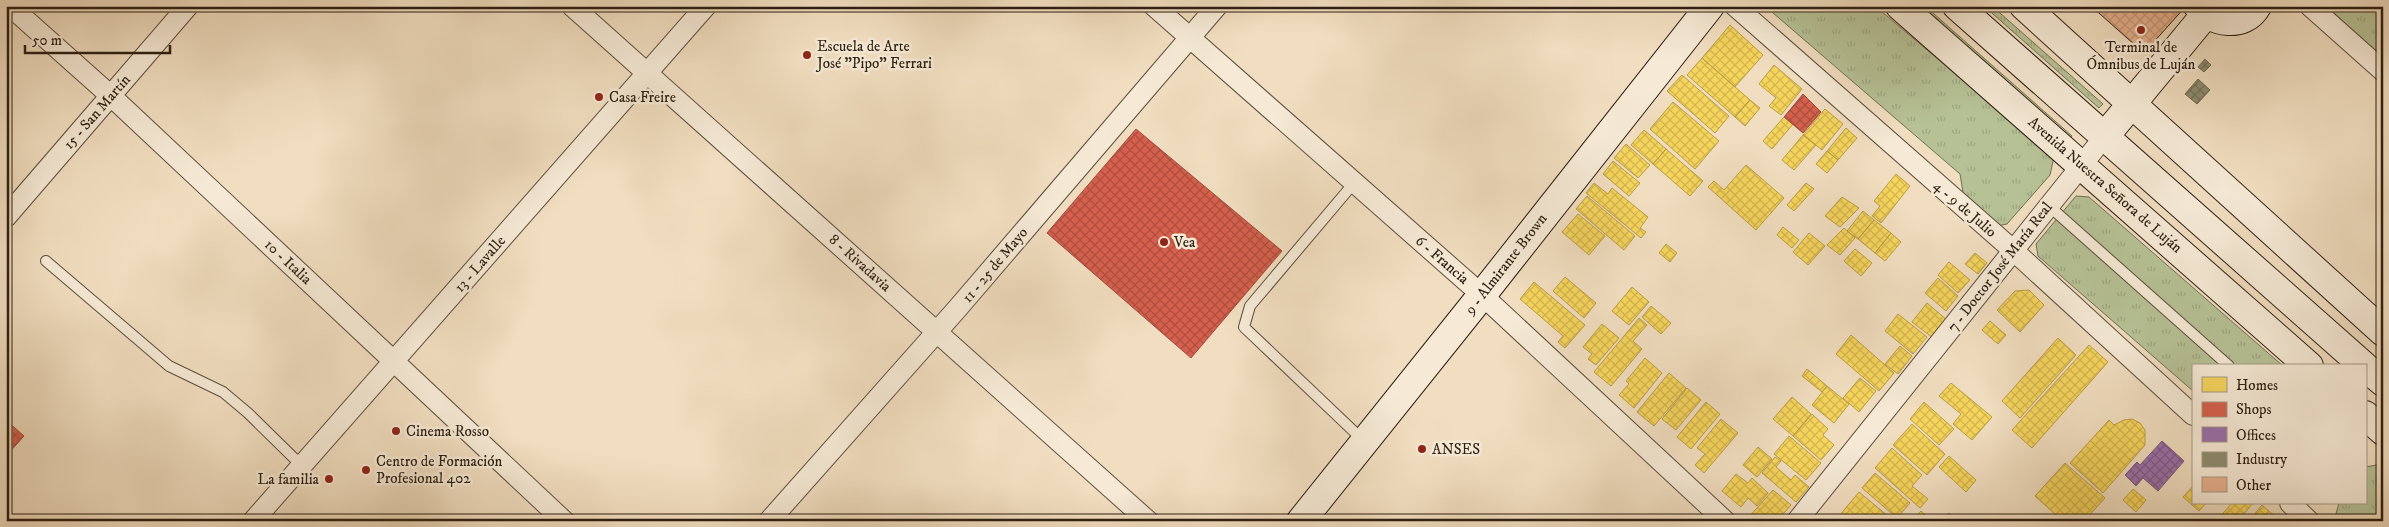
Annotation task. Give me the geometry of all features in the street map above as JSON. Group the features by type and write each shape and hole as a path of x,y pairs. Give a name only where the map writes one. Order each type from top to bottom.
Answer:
{"street":[{"name":"10 - Italia","path":"10,6 111,96 564,521"},
{"name":"15 - San Martín","path":"6,217 188,6"},
{"name":"8 - Rivadavia","path":"572,6 1148,521"},
{"name":"13 - Lavalle","path":"253,521 706,6"},
{"name":"6 - Francia","path":"1154,6 1482,295 1725,521"},
{"name":"11 - 25 de Mayo","path":"769,521 937,332 1216,6"},
{"name":"9 - Almirante Brown","path":"1301,521 1710,6"},
{"name":"4 - 9 de Julio","path":"1735,6 2014,251 2192,413"},
{"name":"Avenida Nuestra Señora de Luján","path":"1900,6 2082,164 2307,364"},
{"path":"1957,6 2363,364"},
{"path":"2024,6 2383,332"},
{"path":"2202,11 2222,22 2239,20 2254,11 2257,6"},
{"path":"2310,6 2383,72"},
{"name":"7 - Doctor José María Real","path":"1797,521 2132,103 2202,11"},
{"path":"2366,367 2383,382"}],"lane":[{"path":"1354,183 1250,306 1244,327 1364,440"},
{"path":"2049,206 2227,364"},
{"path":"46,261 169,366 223,392 302,466"}],"green space":[{"path":"1765,6 1875,6 2054,157 2050,175 2007,224 1997,226 1964,198 1960,174"},
{"path":"1917,6 1925,6 2072,136 2069,140"},
{"path":"1984,6 1992,6 2103,104 2099,108"},
{"path":"2327,6 2383,6 2383,60"},
{"path":"2076,196 2089,197 2281,364 2192,364 2192,390 2038,256 2036,244"},
{"path":"2383,464 2383,521 2334,521 2339,504 2366,504 2366,467"}],"building: Homes":[{"path":"1730,25 1763,55 1735,87 1702,58"},
{"path":"1702,58 1750,100 1735,117 1687,75"},
{"path":"1774,65 1802,89 1781,115 1769,106 1776,98 1759,84"},
{"path":"1682,75 1729,116 1715,133 1667,91"},
{"path":"1750,100 1760,108 1745,126 1735,117"},
{"path":"1673,102 1719,141 1695,169 1650,129"},
{"path":"1825,109 1843,124 1822,150 1803,135"},
{"path":"1784,117 1793,124 1772,149 1763,141"},
{"path":"1846,128 1857,138 1838,160 1827,151"},
{"path":"1644,130 1666,149 1653,164 1631,145"},
{"path":"1803,135 1816,145 1794,170 1782,160"},
{"path":"1626,144 1650,165 1638,178 1614,158"},
{"path":"1666,149 1703,181 1690,196 1653,164"},
{"path":"1827,151 1838,160 1827,173 1816,164"},
{"path":"1613,161 1640,183 1629,196 1603,174"},
{"path":"1746,165 1784,198 1756,230 1708,187 1714,181 1724,190"},
{"path":"1896,174 1910,186 1881,223 1872,216 1880,206 1874,201"},
{"path":"1594,183 1608,194 1612,188 1648,217 1640,228 1646,232 1641,238 1586,193"},
{"path":"1806,183 1814,189 1794,211 1787,205"},
{"path":"1587,196 1635,236 1624,250 1576,209"},
{"path":"1842,197 1859,208 1840,227 1825,216"},
{"path":"1863,211 1874,220 1858,239 1847,231"},
{"path":"1578,214 1605,236 1589,255 1562,232"},
{"path":"1874,220 1891,233 1875,253 1858,239"},
{"path":"1783,227 1799,240 1792,248 1777,235"},
{"path":"1844,228 1855,238 1840,255 1827,245"},
{"path":"1809,233 1825,246 1808,265 1793,252"},
{"path":"1891,233 1901,242 1885,261 1875,253"},
{"path":"1666,244 1677,253 1670,262 1659,253"},
{"path":"1855,249 1872,263 1861,276 1844,261"},
{"path":"1975,253 1987,263 1978,274 1965,264"},
{"path":"1949,262 1970,280 1958,293 1938,275"},
{"path":"1565,277 1596,303 1584,318 1553,291"},
{"path":"1938,278 1958,296 1946,311 1925,293"},
{"path":"1534,282 1585,325 1565,348 1558,342 1563,336 1520,299"},
{"path":"1632,287 1649,302 1629,325 1612,311"},
{"path":"2029,290 2044,305 2020,332 1997,310 2015,291"},
{"path":"1927,303 1947,320 1933,338 1912,322"},
{"path":"1651,306 1671,323 1661,334 1642,317"},
{"path":"1898,314 1927,337 1913,354 1885,331"},
{"path":"1639,318 1647,325 1633,341 1642,349 1611,386 1594,372"},
{"path":"1990,321 2006,335 1998,344 1982,330"},
{"path":"1602,324 1619,338 1596,365 1588,359 1592,354 1583,347"},
{"path":"1851,335 1894,373 1879,391 1836,354"},
{"path":"2058,338 2076,355 2020,418 2002,401"},
{"path":"2089,345 2108,362 2032,448 2012,430"},
{"path":"1900,346 1912,356 1898,374 1885,364"},
{"path":"1645,358 1662,373 1634,408 1619,395 1629,384 1626,381"},
{"path":"1807,369 1827,386 1822,392 1802,376"},
{"path":"1669,373 1686,388 1654,426 1637,412"},
{"path":"1860,378 1876,391 1859,412 1843,398"},
{"path":"1951,383 1992,417 1972,440 1953,424 1961,414 1939,396"},
{"path":"1827,386 1849,404 1834,423 1812,405"},
{"path":"1687,388 1701,400 1676,430 1662,419"},
{"path":"1792,397 1811,414 1793,436 1773,419"},
{"path":"1706,402 1720,414 1691,449 1677,437"},
{"path":"1924,402 1954,429 1939,445 1910,419"},
{"path":"1812,414 1828,429 1823,435 1834,445 1821,460 1793,436"},
{"path":"1721,419 1738,433 1704,473 1695,465 1705,454 1697,448"},
{"path":"2132,419 2140,423 2145,430 2145,445 2103,493 2070,463 2109,420 2114,425 2124,420"},
{"path":"1912,424 1945,454 1927,475 1893,445"},
{"path":"1789,436 1821,463 1806,480 1774,454"},
{"path":"1758,447 1772,459 1757,477 1743,465"},
{"path":"1892,448 1922,475 1912,486 1928,499 1920,508 1875,468"},
{"path":"1949,456 1976,480 1966,492 1939,467"},
{"path":"1775,457 1781,461 1776,467 1791,480 1795,475 1809,487 1796,502 1762,473"},
{"path":"2065,463 2105,498 2084,521 2054,521 2052,519 2056,515 2035,496"},
{"path":"1875,473 1910,503 1897,518 1862,488"},
{"path":"1736,474 1748,483 1752,478 1768,493 1757,506 1748,498 1741,507 1722,491"},
{"path":"2192,487 2192,504 2205,504 2199,511 2183,497"},
{"path":"2133,489 2146,500 2136,512 2123,500"},
{"path":"1773,490 1791,505 1777,521 1772,521 1767,517 1764,521 1752,521 1748,518"},
{"path":"1859,492 1888,516 1885,521 1835,521"},
{"path":"2231,504 2252,504 2238,521 2223,521 2219,518"},
{"path":"2262,505 2280,521 2249,521"},
{"path":"1921,511 1932,521 1912,521"},
{"path":"1949,513 1958,521 1941,521"}],"building: Shops":[{"path":"1803,94 1821,112 1803,133 1784,117"},
{"name":"Vea","path":"1136,129 1282,251 1191,358 1047,233"},
{"path":"6,420 24,436 6,456"}],"building: Offices":[{"path":"2162,441 2184,461 2158,491 2143,478 2136,486 2125,475 2137,462 2140,465"}],"building: Industry":[{"path":"2205,59 2211,65 2204,72 2198,67"},
{"path":"2198,79 2210,90 2197,104 2185,94"}],"building: Other":[{"name":"Terminal de Ómnibus de Luján","path":"2091,6 2186,6 2144,53"}],"place":[{"name":"Terminal de Ómnibus de Luján","path":"2141,30"},
{"name":"Escuela de Arte José \"Pipo\" Ferrari","path":"807,55"},
{"name":"Casa Freire","path":"599,97"},
{"name":"Vea","path":"1164,242"},
{"name":"Cinema Rosso","path":"396,431"},
{"name":"ANSES","path":"1422,449"},
{"name":"Centro de Formación Profesional 402","path":"366,470"},
{"name":"La familia","path":"329,479"}]}
